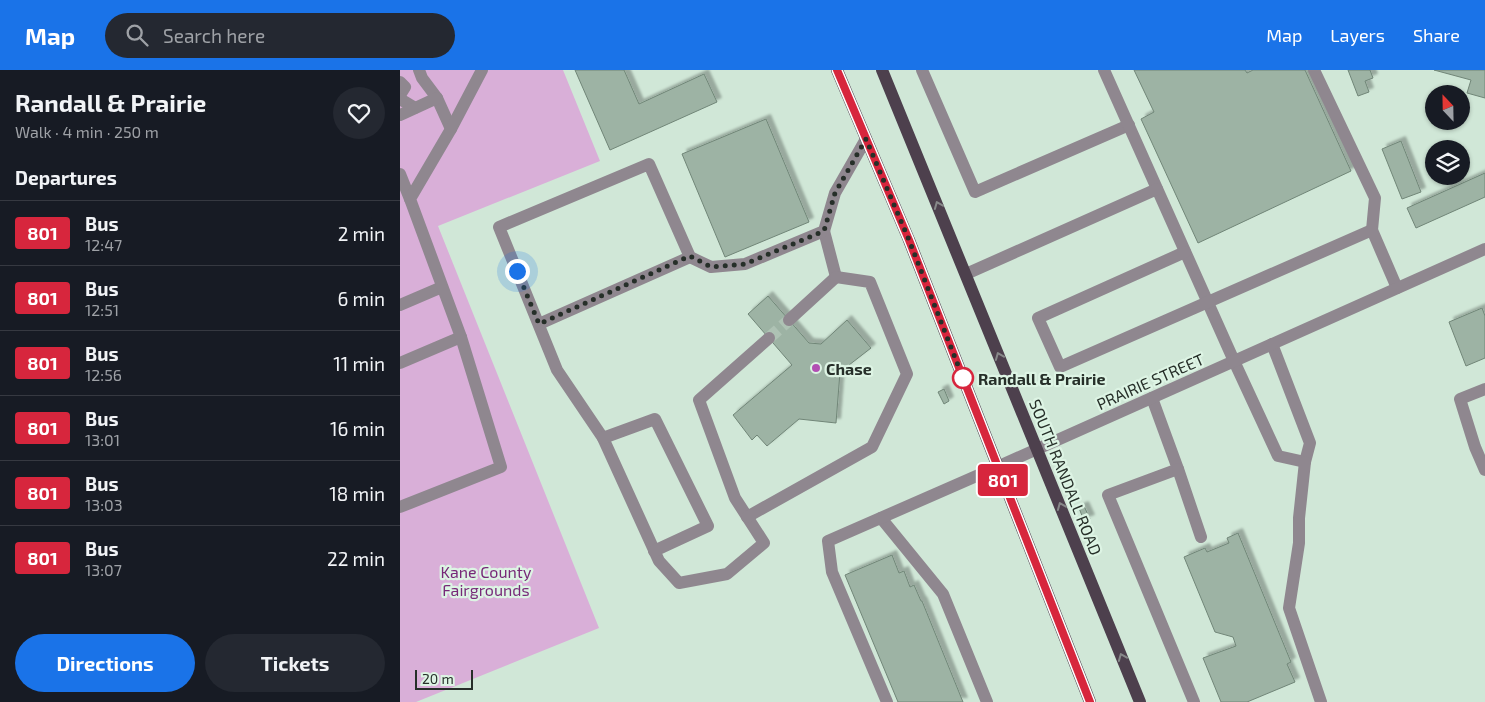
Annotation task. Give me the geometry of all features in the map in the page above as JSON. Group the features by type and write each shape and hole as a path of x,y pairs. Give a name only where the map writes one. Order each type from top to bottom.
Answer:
{"main road":[{"path":"837,70 909,240 1090,702"},
{"name":"SOUTH RANDALL ROAD","path":"882,70 1140,702"}],"street":[{"path":"419,70 422,78 437,98 452,129"},
{"path":"410,199 452,129 482,70"},
{"path":"922,70 975,192 1129,125"},
{"path":"1104,70 1278,456 1305,462"},
{"path":"1314,70 1375,198 1372,230 1397,288"},
{"path":"400,82 405,87 400,95"},
{"path":"400,115 437,98"},
{"path":"400,99 416,108"},
{"path":"836,277 824,231 835,193 866,139"},
{"path":"768,338 699,400 735,498 764,543 728,574 679,583 659,561 603,438 557,370 499,227 649,164 690,256 711,267 745,264 824,231"},
{"path":"400,174 460,337 501,467 400,507"},
{"path":"966,274 1157,190"},
{"path":"1185,252 1038,318 1060,368 1372,230"},
{"name":"PRAIRIE STREET","path":"887,702 832,572 828,541 1485,249"},
{"path":"539,324 690,256"},
{"path":"789,320 836,277"},
{"path":"747,517 872,447 907,374 870,282 836,277"},
{"path":"400,305 442,287"},
{"path":"400,363 460,337"},
{"path":"1272,344 1310,443 1305,462 1299,518 1299,543 1289,608 1321,702"},
{"path":"1485,389 1460,399 1482,455 1485,470"},
{"path":"1152,398 1201,537"},
{"path":"603,438 655,419 708,526 654,551"},
{"path":"1178,469 1108,496 1194,702"},
{"path":"881,518 943,594 987,702"}],"green space":[{"name":"Kane County Fairgrounds","path":"400,70 563,70 600,161 438,226 599,628 416,702 400,702"}],"building":[{"path":"575,70 624,70 639,104 704,74 717,102 610,150"},
{"path":"1134,70 1245,70 1247,73 1253,70 1305,70 1351,171 1198,243 1141,119 1154,112"},
{"path":"1348,70 1370,70 1373,78 1365,81 1369,92 1358,96"},
{"path":"1434,70 1485,70 1485,98 1470,94 1471,80"},
{"path":"766,119 809,222 725,257 682,154"},
{"path":"1401,141 1421,192 1402,199 1382,149"},
{"path":"1485,173 1485,197 1416,228 1407,208 1458,185 1470,185 1470,180"},
{"name":"Chase","path":"768,296 809,343 821,344 847,320 871,348 840,372 836,423 799,419 767,446 757,435 752,440 733,415 792,365 748,314"},
{"path":"1482,308 1485,316 1485,358 1466,366 1449,322"},
{"path":"944,389 949,401 944,404 938,392"},
{"path":"1084,506 1090,519 1084,521 1079,508"},
{"path":"1238,533 1291,662 1287,664 1295,682 1247,702 1221,702 1203,658 1236,646 1233,637 1215,632 1184,557 1205,548 1207,552 1229,543 1227,538"},
{"path":"892,555 899,573 904,571 910,587 914,585 922,601 963,702 898,702 845,575"}],"tunnel":[{"path":"769,338 789,320"}],"bus line":[{"name":"801","path":"837,70 909,240 1090,702"}],"place":[{"name":"Chase","path":"816,368"},
{"name":"Randall & Prairie","path":"963,378"}],"route":[{"path":"517,271 539,324 690,256 711,267 745,264 824,231 835,193 866,139 909,240 963,378"}]}
